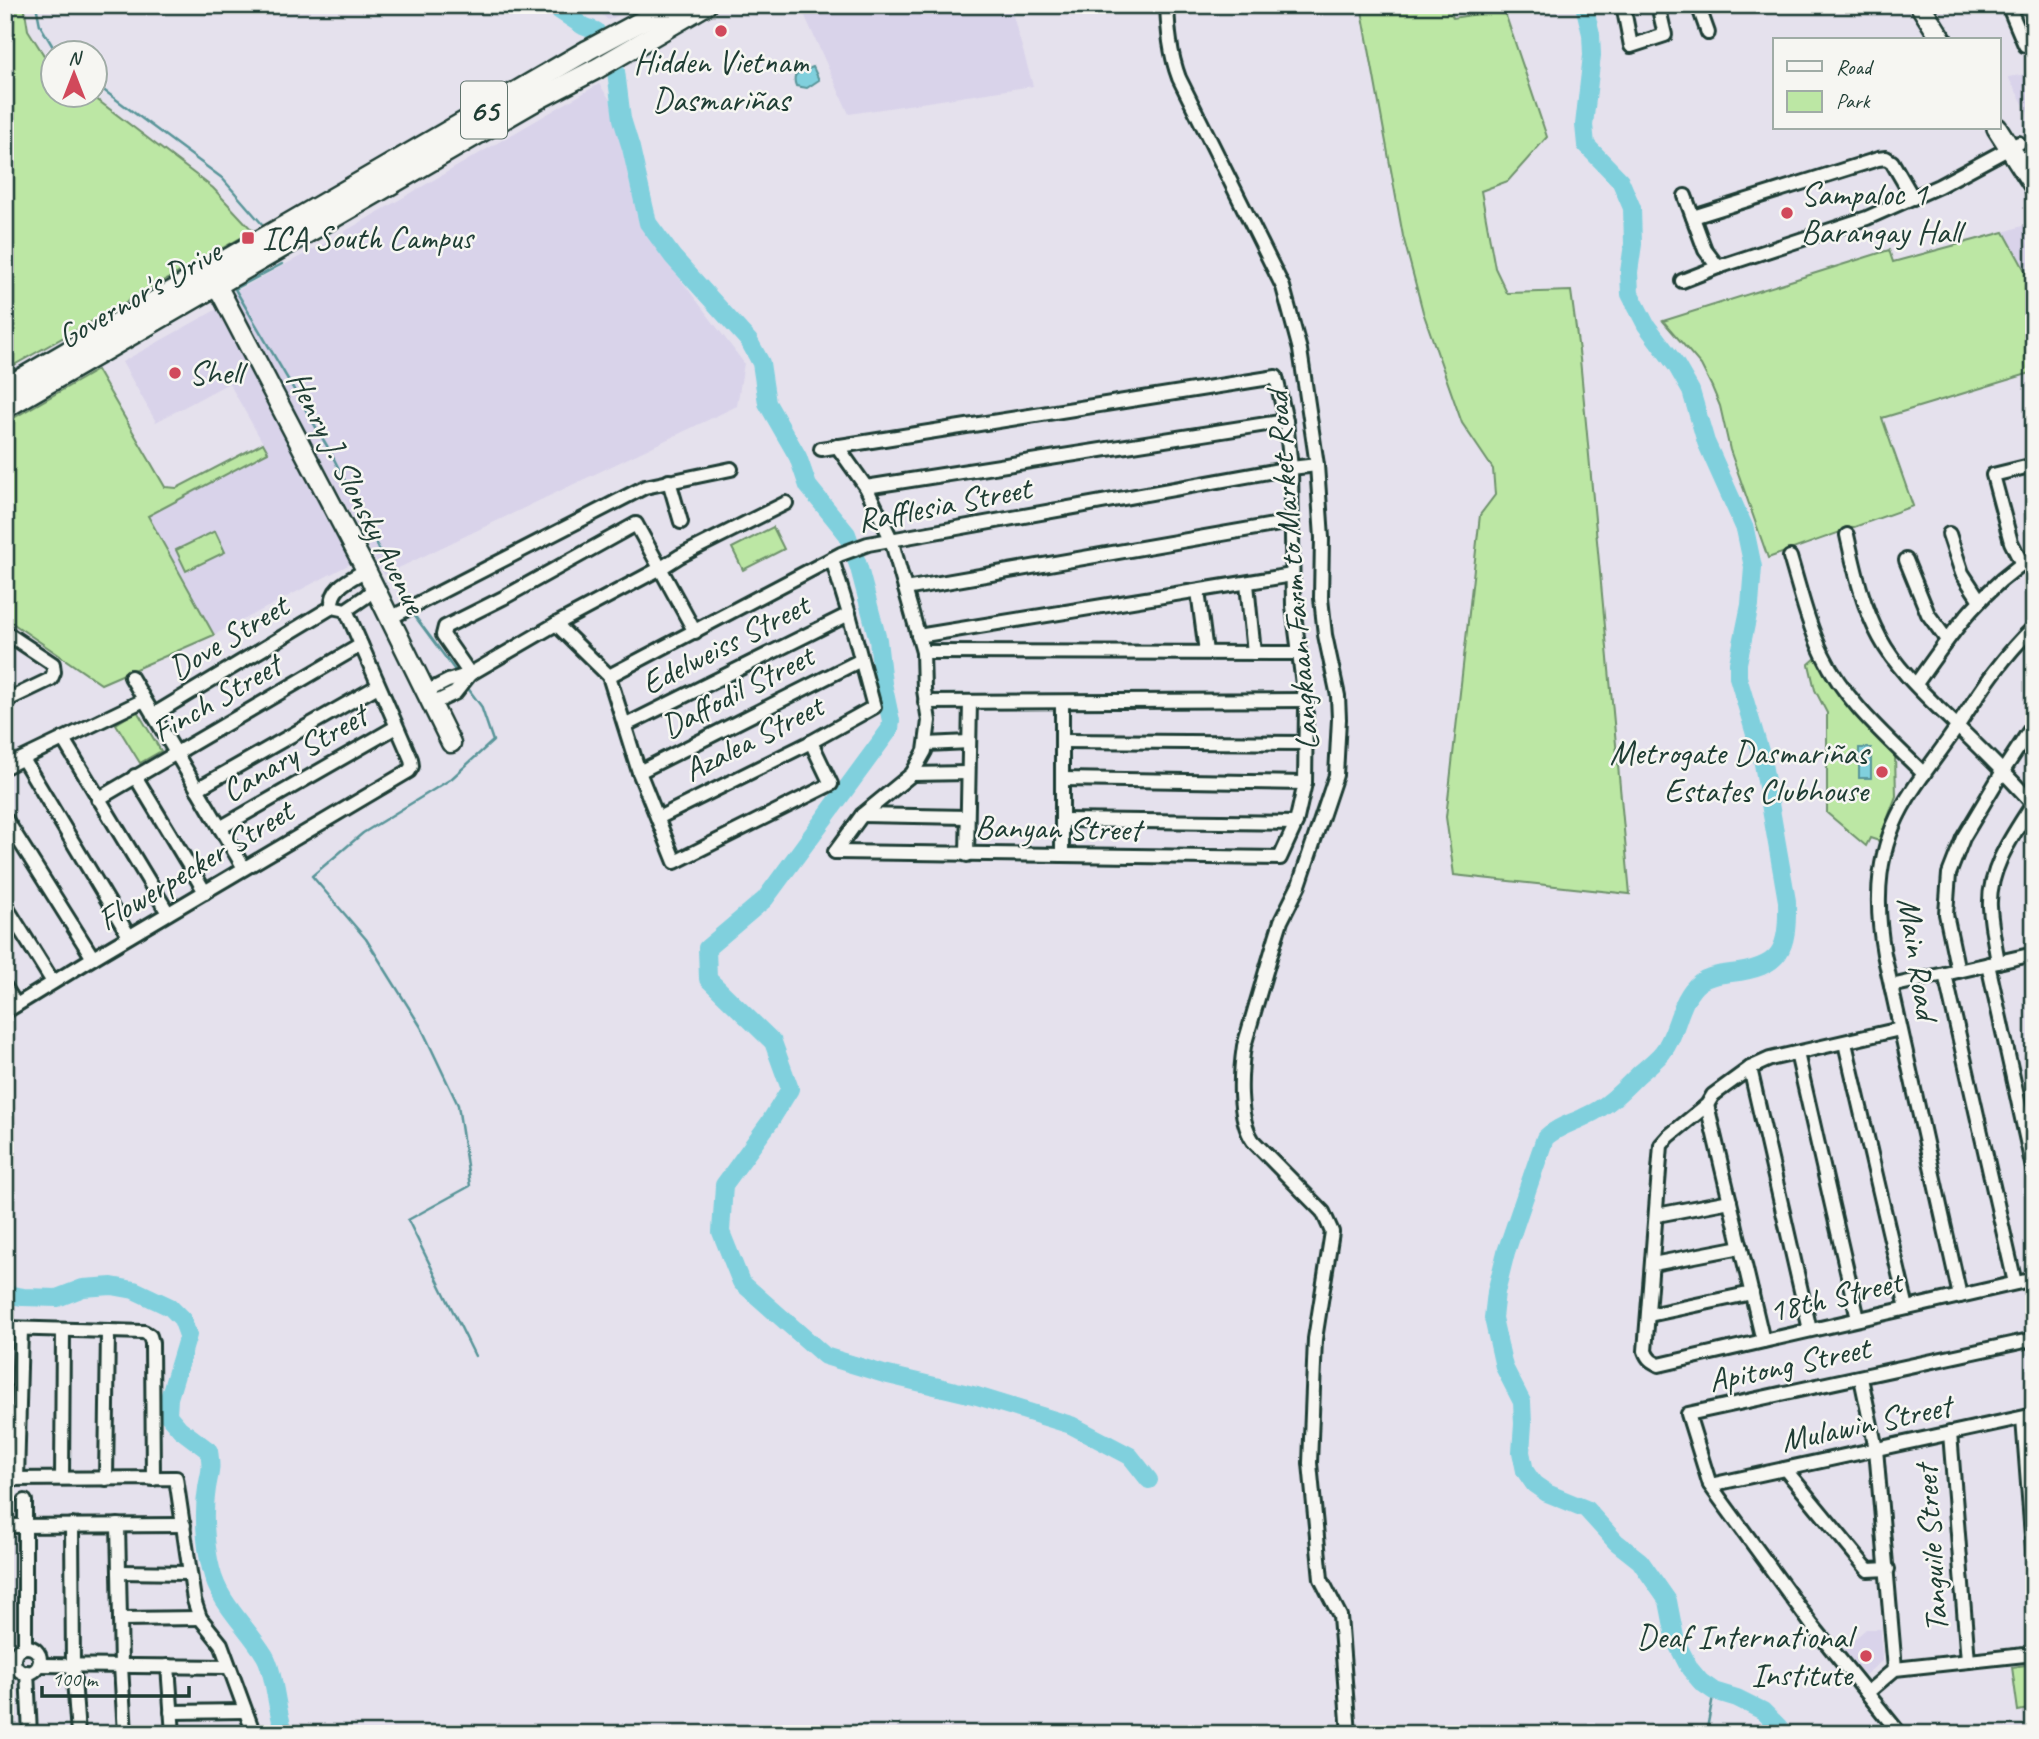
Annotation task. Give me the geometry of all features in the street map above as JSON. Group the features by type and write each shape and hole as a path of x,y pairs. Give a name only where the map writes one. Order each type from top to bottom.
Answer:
{"main road":[{"name":"Governor's Drive","path":"5,408 213,277 588,50 672,5"},
{"path":"1920,5 1941,38"},
{"path":"1933,5 1954,38"},
{"name":"Governor's Drive","path":"5,388 598,68 699,7"},
{"path":"2000,113 2034,186"},
{"path":"1999,130 2034,165"}],"street":[{"name":"Langkaan Farm to Market Road","path":"1167,5 1170,44 1179,78 1283,287 1300,350 1317,465 1322,538 1321,597 1325,635 1338,696 1336,775 1299,885 1276,937 1241,1063 1243,1121 1247,1132 1252,1141 1324,1212 1332,1232 1314,1347 1310,1463 1321,1579 1340,1616 1349,1734"},
{"path":"1623,5 1631,46 1665,35 1658,5"},
{"path":"1698,5 1708,33"},
{"path":"2008,5 2025,46 2034,44"},
{"path":"1682,281 1867,218 1913,198 2015,146"},
{"path":"1693,217 1886,158 1892,162 1913,198"},
{"path":"1685,196 1705,250 1718,267"},
{"name":"Henry J. Slonsky Avenue","path":"213,277 366,570 451,743"},
{"path":"821,449 1276,377 1286,421 1291,468 1293,606 1305,700 1305,783 1296,823 1062,820"},
{"path":"866,487 1286,421"},
{"path":"837,446 866,487 891,539 923,652 925,702 929,721 927,744 919,765 912,774 862,815"},
{"name":"Rafflesia Street","path":"609,676 836,556 868,544 1317,465"},
{"path":"2022,564 2008,531 1993,475 2034,465"},
{"path":"390,618 645,487 731,469"},
{"path":"668,481 681,522"},
{"path":"429,698 448,681 470,674 680,555 786,503"},
{"path":"905,589 1292,522"},
{"path":"470,674 446,641 443,635 445,627 636,524 695,632"},
{"path":"1949,534 1962,573 1979,599"},
{"path":"1847,535 1858,585 1871,621 1891,655 2033,803 1996,867 1990,906 1993,963 2034,1173"},
{"path":"836,556 861,660"},
{"path":"1916,684 1979,599 2034,556"},
{"path":"1790,557 1815,636 1839,683 1868,720 1924,774"},
{"path":"1906,560 1928,614 1947,640"},
{"name":"Dove Street","path":"332,607 332,594 341,585 366,570"},
{"path":"918,636 1292,575"},
{"path":"1247,584 1254,653"},
{"path":"375,588 346,610 396,727"},
{"path":"1198,591 1206,652"},
{"name":"Dove Street","path":"153,715 332,607 346,610"},
{"name":"Edelweiss Street","path":"626,725 849,614"},
{"path":"556,624 609,676 639,772 675,862 831,784 811,741"},
{"name":"Main Road","path":"1960,1296 1880,929 1880,875 1883,857 1897,817 2004,657 2034,626"},
{"path":"5,701 51,679 54,672 53,664 8,638"},
{"name":"Finch Street","path":"98,799 361,645"},
{"path":"923,652 1299,653"},
{"name":"Azalea Street","path":"658,818 874,707 861,660"},
{"name":"Daffodil Street","path":"639,772 861,660"},
{"path":"131,677 244,868"},
{"path":"197,789 378,686"},
{"path":"5,767 144,700"},
{"path":"925,702 1305,700"},
{"path":"967,855 970,702"},
{"path":"1062,702 1062,855"},
{"path":"2015,1283 1952,972 1947,914 1950,874 1963,838 2034,724"},
{"name":"Flowerpecker Street","path":"11,1008 409,771 412,766 411,759 396,727"},
{"name":"Canary Street","path":"220,828 396,727"},
{"path":"63,739 168,914"},
{"path":"1062,741 1306,743"},
{"path":"927,744 969,742"},
{"path":"23,758 129,936"},
{"path":"912,774 968,773"},
{"path":"135,776 205,892"},
{"path":"1062,779 1305,783"},
{"path":"862,815 967,817"},
{"name":"Banyan Street","path":"862,815 835,852 1280,858 1296,823"},
{"path":"5,818 93,958"},
{"path":"5,905 53,982"},
{"path":"1891,986 2034,954"},
{"path":"5,987 11,1008"},
{"path":"1752,1293 1649,1315 1661,1145 1707,1105 1713,1095 1750,1068 1770,1059 1900,1029"},
{"path":"1845,1043 1907,1308"},
{"path":"1797,1053 1858,1319"},
{"path":"1750,1068 1810,1330"},
{"path":"1707,1105 1763,1341"},
{"path":"1657,1215 1730,1201"},
{"path":"1653,1264 1741,1247"},
{"name":"18th Street","path":"1649,1315 1645,1351 1650,1361 1659,1365 2034,1279"},
{"path":"5,1328 144,1332 150,1336 153,1479"},
{"path":"21,1329 11,1479 176,1478 189,1573 200,1618 222,1644 254,1734"},
{"path":"62,1478 63,1329"},
{"path":"106,1479 108,1331"},
{"name":"Apitong Street","path":"1900,1734 1812,1625 1710,1485 1688,1414 2034,1339"},
{"path":"1861,1378 1876,1449 1895,1669"},
{"path":"2028,1417 2034,1563"},
{"name":"Mulawin Street","path":"1710,1485 2028,1417"},
{"name":"Tanguile Street","path":"1950,1433 1968,1661"},
{"path":"1785,1469 1868,1570 1888,1569"},
{"path":"15,1652 36,1651 40,1657 39,1665 34,1671 27,1672 16,1666 15,1662 15,1652 25,1526 25,1501"},
{"path":"72,1525 73,1665 78,1734"},
{"path":"118,1525 125,1734"},
{"path":"5,1526 184,1525"},
{"path":"119,1572 189,1573"},
{"path":"120,1619 200,1618"},
{"path":"1867,1693 1895,1669 2034,1654"},
{"path":"39,1665 229,1667"},
{"path":"168,1666 173,1734"},
{"path":"27,1672 30,1734"},
{"path":"171,1712 245,1711"}],"shaded area":[{"path":"592,5 642,5 608,20"},
{"path":"800,5 1010,5 1033,86 849,114"},
{"path":"2034,73 2034,123 2008,77"},
{"path":"599,84 611,101 640,226 744,363 737,406 384,575 231,294 323,244"},
{"path":"2034,222 2034,280 2030,282 2004,232"},
{"path":"221,307 354,562 214,635 148,516 268,452 229,383 156,422 122,362"},
{"name":"Deaf International Institute","path":"1866,1629 1881,1629 1882,1661 1865,1675 1843,1649"}],"green space":[{"path":"5,5 24,5 28,30 38,46 38,108 108,108 213,188 253,231 5,370"},
{"path":"1361,5 1449,5 1453,18 1504,10 1547,137 1508,181 1481,191 1495,268 1507,293 1571,291 1580,359 1630,894 1454,875 1446,817 1480,515 1495,495 1493,469 1462,423 1423,312 1403,236"},
{"path":"2004,232 2034,287 2034,372 1882,418 1913,506 1768,558 1730,450 1720,406 1712,387 1701,365 1663,321 1889,250 1893,262"},
{"path":"97,370 165,487 177,488 263,443 268,452 148,516 214,635 101,684 5,618 5,423"},
{"path":"773,527 784,549 743,570 732,548"},
{"path":"215,531 225,552 186,571 176,550"},
{"path":"1817,657 1855,713 1895,754 1896,796 1879,841 1870,838 1866,846 1827,813 1827,713 1815,690 1809,664"},
{"path":"137,711 161,751 140,763 116,724"},
{"path":"2033,1664 2034,1708 2018,1711 2012,1667"}],"water":[{"path":"813,67 819,80 807,88 796,86 796,75"},
{"path":"1859,748 1871,748 1871,778 1859,778"}],"waterway":[{"path":"36,5 40,25 48,38"},
{"path":"551,5 583,26 596,31"},
{"path":"1584,5 1591,34 1592,55 1584,125 1586,145 1620,180 1632,208 1630,294 1646,325 1676,365 1691,391 1706,442 1745,529 1753,567 1750,605 1738,663 1738,677 1762,758 1787,901 1787,918 1783,944 1771,961 1748,970 1714,976 1700,982 1687,997 1668,1045 1659,1056 1602,1107 1545,1138 1506,1252 1493,1318 1504,1367 1522,1402 1521,1452 1525,1471 1534,1484 1547,1493 1586,1509 1616,1542 1640,1561 1668,1601 1676,1642 1690,1669 1701,1682 1714,1691 1737,1698 1763,1711 1783,1734"},
{"path":"616,71 622,119 648,223 673,257 749,341 761,363 767,403 798,457 808,486 847,534 878,640 891,721 890,729 765,899 707,948 708,979 773,1042 790,1089 724,1185 721,1232 741,1282 825,1356 884,1374 977,1396 1071,1425 1130,1456 1149,1480"},
{"path":"108,93 222,178 262,224"},
{"path":"282,264 235,289 330,451 407,605"},
{"path":"411,611 457,673"},
{"path":"467,687 481,706 493,741 451,779 363,833 312,876 366,939 421,1027 458,1105 470,1186 408,1220 475,1356"},
{"path":"5,1294 57,1298 83,1288 112,1286 134,1290 170,1307 182,1319 188,1335 169,1398 168,1415 180,1429 209,1451 205,1518 211,1569 220,1593 265,1656 285,1734"},
{"path":"1706,1734 1714,1691"}],"place":[{"name":"Hidden Vietnam Dasmariñas","path":"721,31"},
{"name":"Sampaloc 1 Barangay Hall","path":"1787,213"},
{"name":"ICA South Campus","path":"248,238"},
{"name":"Shell","path":"175,373"},
{"name":"Metrogate Dasmariñas Estates Clubhouse","path":"1882,772"},
{"name":"Deaf International Institute","path":"1866,1656"}]}
